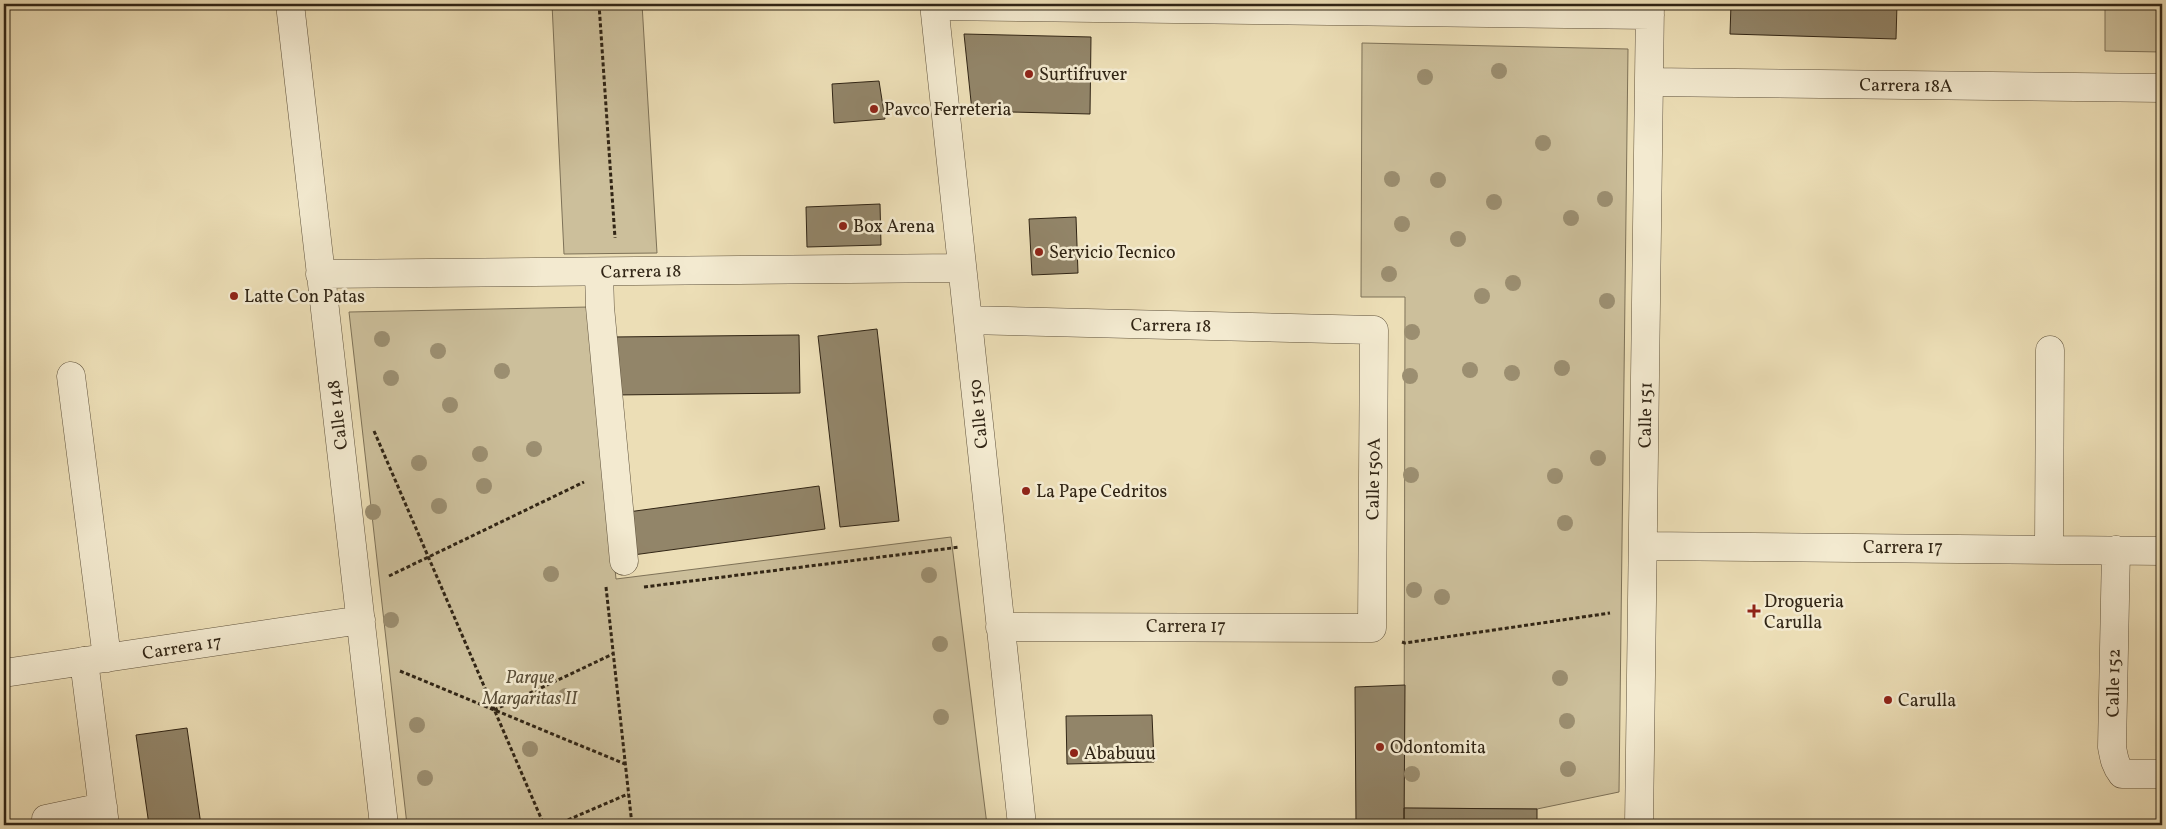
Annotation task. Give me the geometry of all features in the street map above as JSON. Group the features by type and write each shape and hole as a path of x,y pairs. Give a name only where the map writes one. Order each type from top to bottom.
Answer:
{"street":[{"name":"Calle 148","path":"290,4 384,825"},
{"path":"934,5 1650,9"},
{"name":"Calle 150","path":"934,5 1022,825"},
{"name":"Calle 151","path":"1639,825 1650,9"},
{"name":"Carrera 18A","path":"1649,82 2162,88"},
{"name":"Carrera 18","path":"320,274 962,268"},
{"path":"608,271 600,307 624,561"},
{"name":"Carrera 18","path":"968,320 1374,330"},
{"name":"Calle 150A","path":"1372,628 1374,330"},
{"path":"2049,548 2050,350"},
{"path":"47,825 46,819 104,816 95,660 71,376"},
{"name":"Carrera 17","path":"1643,546 2162,550"},
{"name":"Calle 152","path":"2116,550 2112,747 2114,759 2116,766 2122,774 2162,774"},
{"name":"Carrera 17","path":"4,673 361,620"},
{"name":"Carrera 17","path":"1000,627 1372,628"}],"path":[{"path":"599,4 608,271"},
{"path":"370,423 544,825"},
{"path":"358,592 585,481"},
{"path":"636,588 991,543"},
{"path":"606,592 616,591"},
{"path":"1372,628 1405,643 1619,611"},
{"path":"494,710 613,654"},
{"path":"365,656 625,764"},
{"path":"556,825 628,794"}],"green space":[{"path":"552,4 642,4 657,253 564,254"},
{"path":"2105,4 2162,4 2162,52 2105,51"},
{"path":"1362,43 1628,49 1619,792 1537,809 1404,808 1405,297 1361,297"},
{"name":"Parque Margaritas II","path":"589,307 616,579 951,537 987,825 407,825 349,312"}],"building":[{"path":"1731,4 1897,4 1896,39 1730,34"},
{"name":"Surtifruver","path":"964,34 1091,37 1090,114 972,111"},
{"path":"879,81 885,119 834,123 832,84"},
{"name":"Box Arena","path":"880,204 881,245 807,247 806,207"},
{"path":"1076,217 1078,273 1032,275 1029,219"},
{"path":"877,329 899,521 840,527 818,336"},
{"path":"799,335 800,393 613,395 612,337"},
{"path":"819,486 825,529 633,555 628,512"},
{"name":"Odontomita","path":"1405,685 1404,825 1356,825 1355,687"},
{"path":"1152,715 1154,762 1067,764 1066,716"},
{"path":"187,728 201,825 149,825 136,735"},
{"path":"1404,808 1537,809 1537,825 1404,825"}],"place":[{"name":"Surtifruver","path":"1029,74"},
{"name":"Pavco Ferreteria","path":"874,109"},
{"name":"Box Arena","path":"843,226"},
{"name":"Servicio Tecnico","path":"1039,252"},
{"name":"Latte Con Patas","path":"234,296"},
{"name":"La Pape Cedritos","path":"1026,491"},
{"name":"Drogueria Carulla","path":"1754,611"},
{"name":"Carulla","path":"1888,700"},
{"name":"Odontomita","path":"1380,747"},
{"name":"Ababuuu","path":"1074,753"}]}
